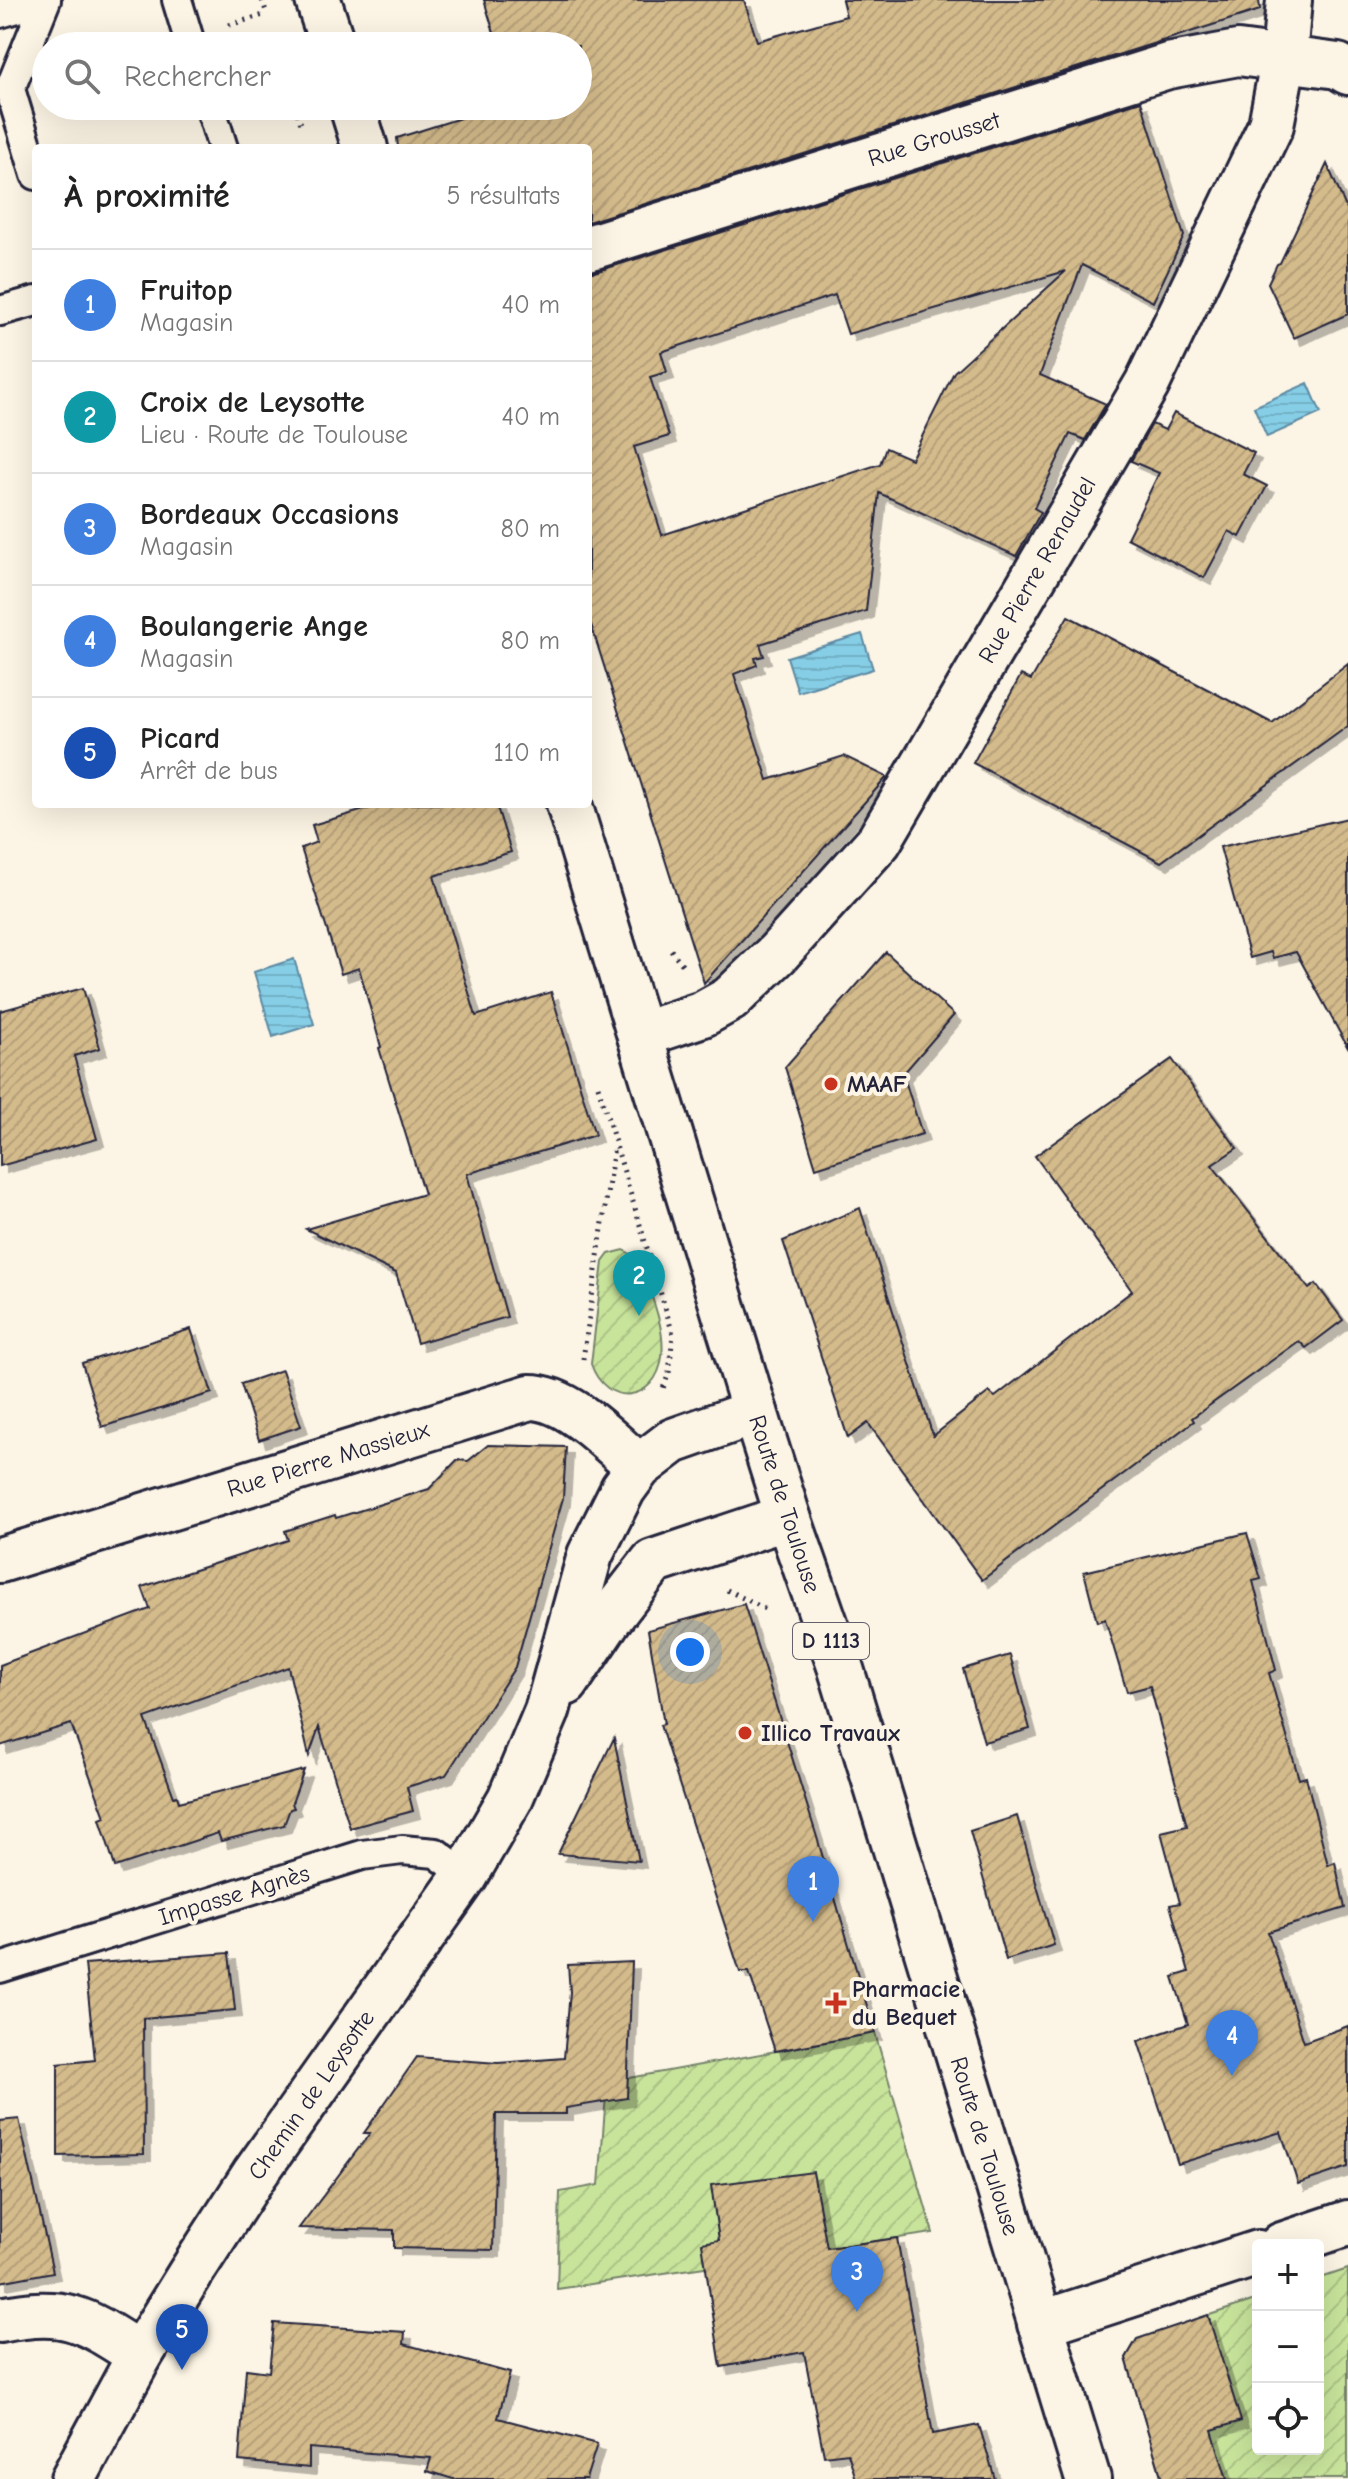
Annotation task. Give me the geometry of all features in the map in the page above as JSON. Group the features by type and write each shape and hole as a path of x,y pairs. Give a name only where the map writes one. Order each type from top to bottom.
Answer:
{"street":[{"path":"318,0 328,32"},
{"name":"Rue Pierre Renaudel","path":"640,1035 703,1014 730,999 770,963 879,841 1147,384 1271,125 1284,57 1289,0"},
{"name":"Rue Grousset","path":"592,247 1168,66 1238,53 1338,66 1348,72"},
{"path":"356,120 364,144"},
{"name":"Route de Toulouse","path":"570,808 788,1517 840,1666 1088,2479"},
{"name":"Rue Pierre Massieux","path":"0,1560 530,1397 556,1401 593,1427 639,1467"},
{"name":"Chemin de Leysotte","path":"73,2479 140,2355 254,2175 466,1875 510,1799 547,1711 590,1555 623,1489 639,1467 673,1441 755,1412"},
{"path":"612,1513 620,1539 629,1549 653,1562 788,1517"},
{"name":"Chemin de Leysotte","path":"547,1711 609,1619 653,1562"},
{"path":"1300,2239 1348,2223"},
{"path":"1040,2324 1252,2255"},
{"path":"0,2320 34,2313 73,2318 85,2321 140,2355"}],"lane":[{"path":"0,13 46,0"},
{"path":"33,32 46,0"},
{"path":"177,0 187,32"},
{"path":"32,35 10,89 32,162"},
{"path":"214,120 222,144"},
{"path":"0,311 32,302"},
{"name":"Impasse Agnès","path":"0,1968 362,1855 402,1850 436,1853 466,1875"}],"path":[{"path":"598,1086 673,1334 669,1373 658,1398"},
{"path":"583,1367 614,1147"},
{"path":"719,1586 771,1612"}],"green space":[{"path":"624,1250 639,1259 659,1320 663,1345 658,1372 650,1384 630,1394 608,1388 591,1364 603,1262 609,1254"},
{"path":"875,2033 933,2233 557,2289 560,2192 599,2185 607,2082"},
{"path":"1348,2269 1348,2479 1162,2479 1126,2358 1137,2339 1252,2301 1252,2455 1324,2455 1324,2277"}],"water":[{"path":"1308,383 1321,413 1267,437 1254,407"},
{"path":"862,634 873,669 798,692 787,657"},
{"path":"294,959 314,1024 273,1037 254,972"}],"building":[{"path":"484,0 744,0 757,41 846,16 842,0 1259,0 1260,10 592,221 592,144 398,144 397,138 454,120 592,120 592,32 494,32"},
{"path":"1141,101 1184,236 1153,302 1082,265 1040,375 1106,404 1085,440 1070,434 1034,508 1041,512 1016,556 879,493 866,611 760,644 764,656 755,658 757,665 734,674 768,780 844,756 887,777 704,983 592,628 592,272","holes":["1066,271 954,372 911,459 886,448 880,464 662,535 634,447 669,436 650,377 667,372 661,352 835,295 848,334"]},
{"path":"1327,164 1348,212 1348,314 1294,338 1268,283"},
{"path":"1174,413 1254,453 1243,474 1267,486 1240,537 1229,531 1204,578 1127,538 1159,473 1131,461 1152,424 1165,430"},
{"path":"1068,616 1272,723 1348,664 1348,726 1161,862 973,763 1021,675 1031,680"},
{"path":"371,808 497,808 511,852 434,876 476,1016 551,992 595,1135 467,1174 507,1317 417,1343 396,1273 306,1229 424,1194 379,1048 359,968 341,974 301,848 317,842 312,825"},
{"path":"1348,818 1348,1048 1296,952 1273,958 1271,952 1250,958 1220,847"},
{"path":"886,952 954,1015 903,1074 922,1134 816,1168 785,1067"},
{"path":"83,988 100,1048 74,1056 97,1139 0,1166 0,1011"},
{"path":"1172,1059 1237,1148 1212,1165 1309,1289 1316,1284 1343,1320 1306,1348 1299,1341 1192,1418 1194,1421 982,1580 868,1423 848,1438 783,1241 860,1208 933,1436 989,1392 995,1397 1132,1291 1035,1156"},
{"path":"191,1329 212,1393 102,1427 82,1363"},
{"path":"282,1370 301,1426 259,1440 241,1384"},
{"path":"488,1445 566,1447 563,1498 515,1667 446,1775 407,1787 413,1811 350,1828 319,1727 309,1756 288,1667 145,1718 174,1797 177,1796 179,1802 304,1770 292,1803 294,1808 290,1809 284,1825 221,1841 218,1833 115,1867 100,1819 105,1817 71,1724 0,1746 0,1665 150,1609 142,1587 288,1540 285,1531 429,1489 457,1460 468,1461"},
{"path":"1247,1533 1261,1579 1253,1581 1276,1670 1269,1673 1299,1779 1306,1777 1328,1865 1335,1862 1345,1908 1268,1932 1304,2042 1348,2026 1348,2167 1298,2184 1281,2132 1178,2164 1138,2041 1188,2024 1173,1977 1189,1972 1170,1905 1180,1903 1161,1832 1187,1826 1150,1686 1127,1692 1105,1619 1097,1622 1084,1572"},
{"path":"744,1604 875,2033 775,2051 749,1972 740,1972 660,1725 664,1724 648,1630"},
{"path":"1010,1655 1030,1729 984,1742 963,1669"},
{"path":"614,1738 639,1861 558,1854"},
{"path":"1017,1816 1054,1945 1006,1960 970,1831"},
{"path":"229,1953 235,2010 143,2018 144,2154 58,2156 58,2064 95,2060 85,1964"},
{"path":"632,1962 627,2098 566,2108 566,2114 496,2114 493,2250 394,2248 394,2230 299,2228 370,2133 364,2133 417,2057 498,2063 564,2058 570,1992 568,1965"},
{"path":"19,2119 53,2272 0,2282 0,2121"},
{"path":"813,2172 827,2248 897,2238 933,2434 979,2425 995,2479 856,2479 848,2453 824,2456 804,2352 721,2367 702,2243 719,2240 711,2185"},
{"path":"1208,2315 1241,2421 1212,2430 1227,2479 1162,2479 1126,2358 1137,2339"},
{"path":"274,2323 405,2332 404,2344 510,2373 498,2418 597,2444 586,2479 453,2479 427,2471 431,2458 309,2448 309,2468 239,2461 246,2369 269,2372"}],"place":[{"name":"MAAF","path":"831,1084"},
{"name":"Croix de Leysotte","path":"639,1316"},
{"name":"Illico Travaux","path":"745,1733"},
{"name":"Fruitop","path":"813,1922"},
{"name":"Pharmacie du Bequet","path":"836,2003"},
{"name":"Boulangerie Ange","path":"1232,2076"},
{"name":"Bordeaux Occasions","path":"857,2312"},
{"name":"Picard","path":"182,2370"}]}
